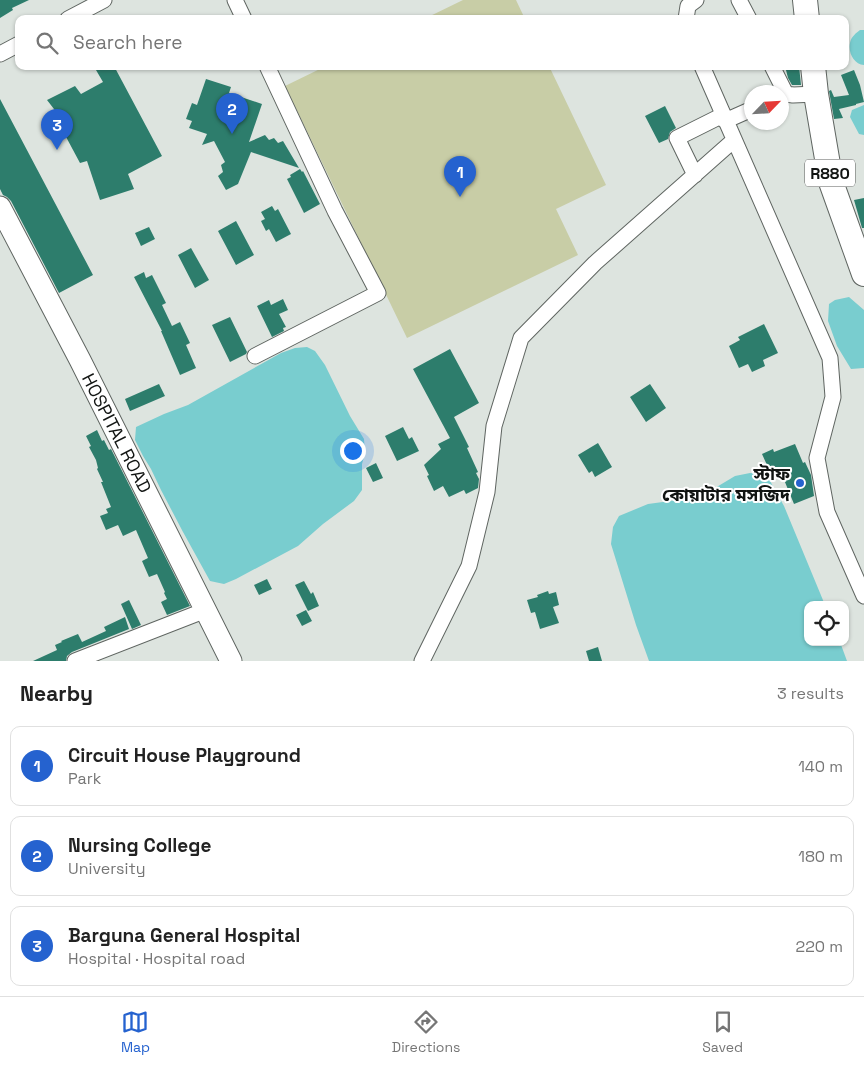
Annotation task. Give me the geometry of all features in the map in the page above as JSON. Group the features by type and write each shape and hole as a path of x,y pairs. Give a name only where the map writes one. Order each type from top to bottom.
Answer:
{"main road":[{"path":"805,0 807,15"},
{"name":"R880","path":"813,70 831,182 864,274"}],"street":[{"path":"76,15 104,0"},
{"path":"235,0 242,15"},
{"path":"687,15 688,6 696,0"},
{"path":"739,0 746,15"},
{"path":"0,54 15,46"},
{"path":"255,356 378,293 335,211 268,70"},
{"path":"704,70 830,358 833,397 817,458 827,512 864,596"},
{"path":"774,70 780,85"},
{"path":"789,95 816,94"},
{"path":"695,175 677,138 744,112"},
{"path":"422,661 469,566 487,492 494,426 521,338 595,263 734,140"},
{"name":"HOSPITAL ROAD","path":"0,207 80,360 231,661"},
{"path":"75,661 206,610"}],"green space":[{"path":"463,0 516,0 523,15 432,15"},
{"path":"318,70 551,70 606,185 556,209 578,255 407,338 285,86"}],"water":[{"path":"860,30 864,30 864,65 857,63 850,51 851,39"},
{"path":"864,105 864,135 859,134 850,117 852,110"},
{"path":"849,297 864,310 864,368 851,369 837,346 828,321 829,304 835,300"},
{"path":"307,347 315,351 325,365 350,416 364,439 365,453 362,464 362,490 354,501 298,546 224,584 210,581 135,440 136,427 188,405 281,353 295,348"},
{"path":"750,473 765,474 769,479 784,506 823,601 804,601 804,646 841,646 847,661 649,661 611,544 613,527 619,516 648,504 700,497 735,476"}],"building":[{"path":"0,0 29,0 12,8 13,10 0,18"},
{"path":"96,70 116,70 162,156 128,174 134,189 100,200 87,161 80,163 65,135 71,131 47,100 75,86 81,94 103,82"},
{"path":"786,70 799,70 801,85 792,85"},
{"path":"854,70 864,102 839,109 843,118 834,119 829,91 831,90 834,97 849,95 841,75"},
{"path":"206,79 231,87 229,93 262,104 249,142 265,135 269,140 274,138 278,143 283,141 299,168 251,152 238,184 226,190 218,176 223,172 221,165 225,162 214,141 202,145 207,134 189,128 192,121 186,119 192,103 197,105"},
{"path":"0,99 93,275 59,293 11,201 3,195 0,189"},
{"path":"665,106 676,128 670,132 668,139 659,143 645,116"},
{"path":"300,169 303,171 320,204 304,213 287,179"},
{"path":"864,198 864,228 862,228 854,200"},
{"path":"272,206 275,211 278,209 291,234 276,242 269,229 266,231 261,221 265,219 261,212"},
{"path":"236,221 254,255 236,265 218,231"},
{"path":"149,227 155,239 141,246 135,233"},
{"path":"191,248 209,280 195,288 178,255"},
{"path":"144,272 146,278 152,275 166,303 162,305 172,326 180,322 190,343 186,345 196,368 180,375 162,331 134,277"},
{"path":"283,299 288,310 279,314 286,327 283,328 284,331 272,337 257,306 269,300 271,305"},
{"path":"230,317 247,352 230,362 212,325"},
{"path":"764,324 778,353 763,360 765,366 752,372 748,364 739,368 729,346 740,340 738,337"},
{"path":"450,349 479,403 454,417 469,447 467,448 478,472 476,473 479,479 478,488 466,494 464,490 449,497 443,486 434,491 424,465 441,449 438,444 450,438 413,369"},
{"path":"159,384 165,396 130,411 125,399"},
{"path":"650,384 666,408 646,422 630,397"},
{"path":"403,427 409,439 412,437 419,451 397,461 385,436"},
{"path":"97,430 102,441 104,440 109,450 111,449 190,606 167,615 161,602 167,599 165,592 157,574 149,577 142,561 148,558 136,530 123,536 118,525 106,530 100,516 108,513 106,509 111,507 86,436"},
{"path":"598,443 612,467 595,477 592,471 589,473 578,455"},
{"path":"795,444 803,463 805,462 811,475 814,496 794,504 780,470 771,474 762,454 773,449 774,452"},
{"path":"376,463 383,478 373,482 366,468"},
{"path":"267,579 272,589 259,595 254,585"},
{"path":"304,581 311,594 313,592 319,606 308,611 295,585"},
{"path":"548,591 549,594 556,592 559,605 553,607 559,623 540,629 535,612 531,613 527,600 538,597 537,595"},
{"path":"129,600 141,625 132,629 121,604"},
{"path":"306,610 312,621 302,626 296,615"},
{"path":"125,617 129,629 72,652 67,656 66,661 33,661 57,650 55,645 61,641 78,634 82,642 106,631 104,627"},
{"path":"598,647 602,661 589,661 586,651"}],"place":[{"name":"Nursing College","path":"232,134"},
{"name":"Barguna General Hospital","path":"57,150"},
{"name":"Circuit House Playground","path":"460,197"},
{"name":"স্টাফ কোয়াটার মসজিদ","path":"800,483"}]}
